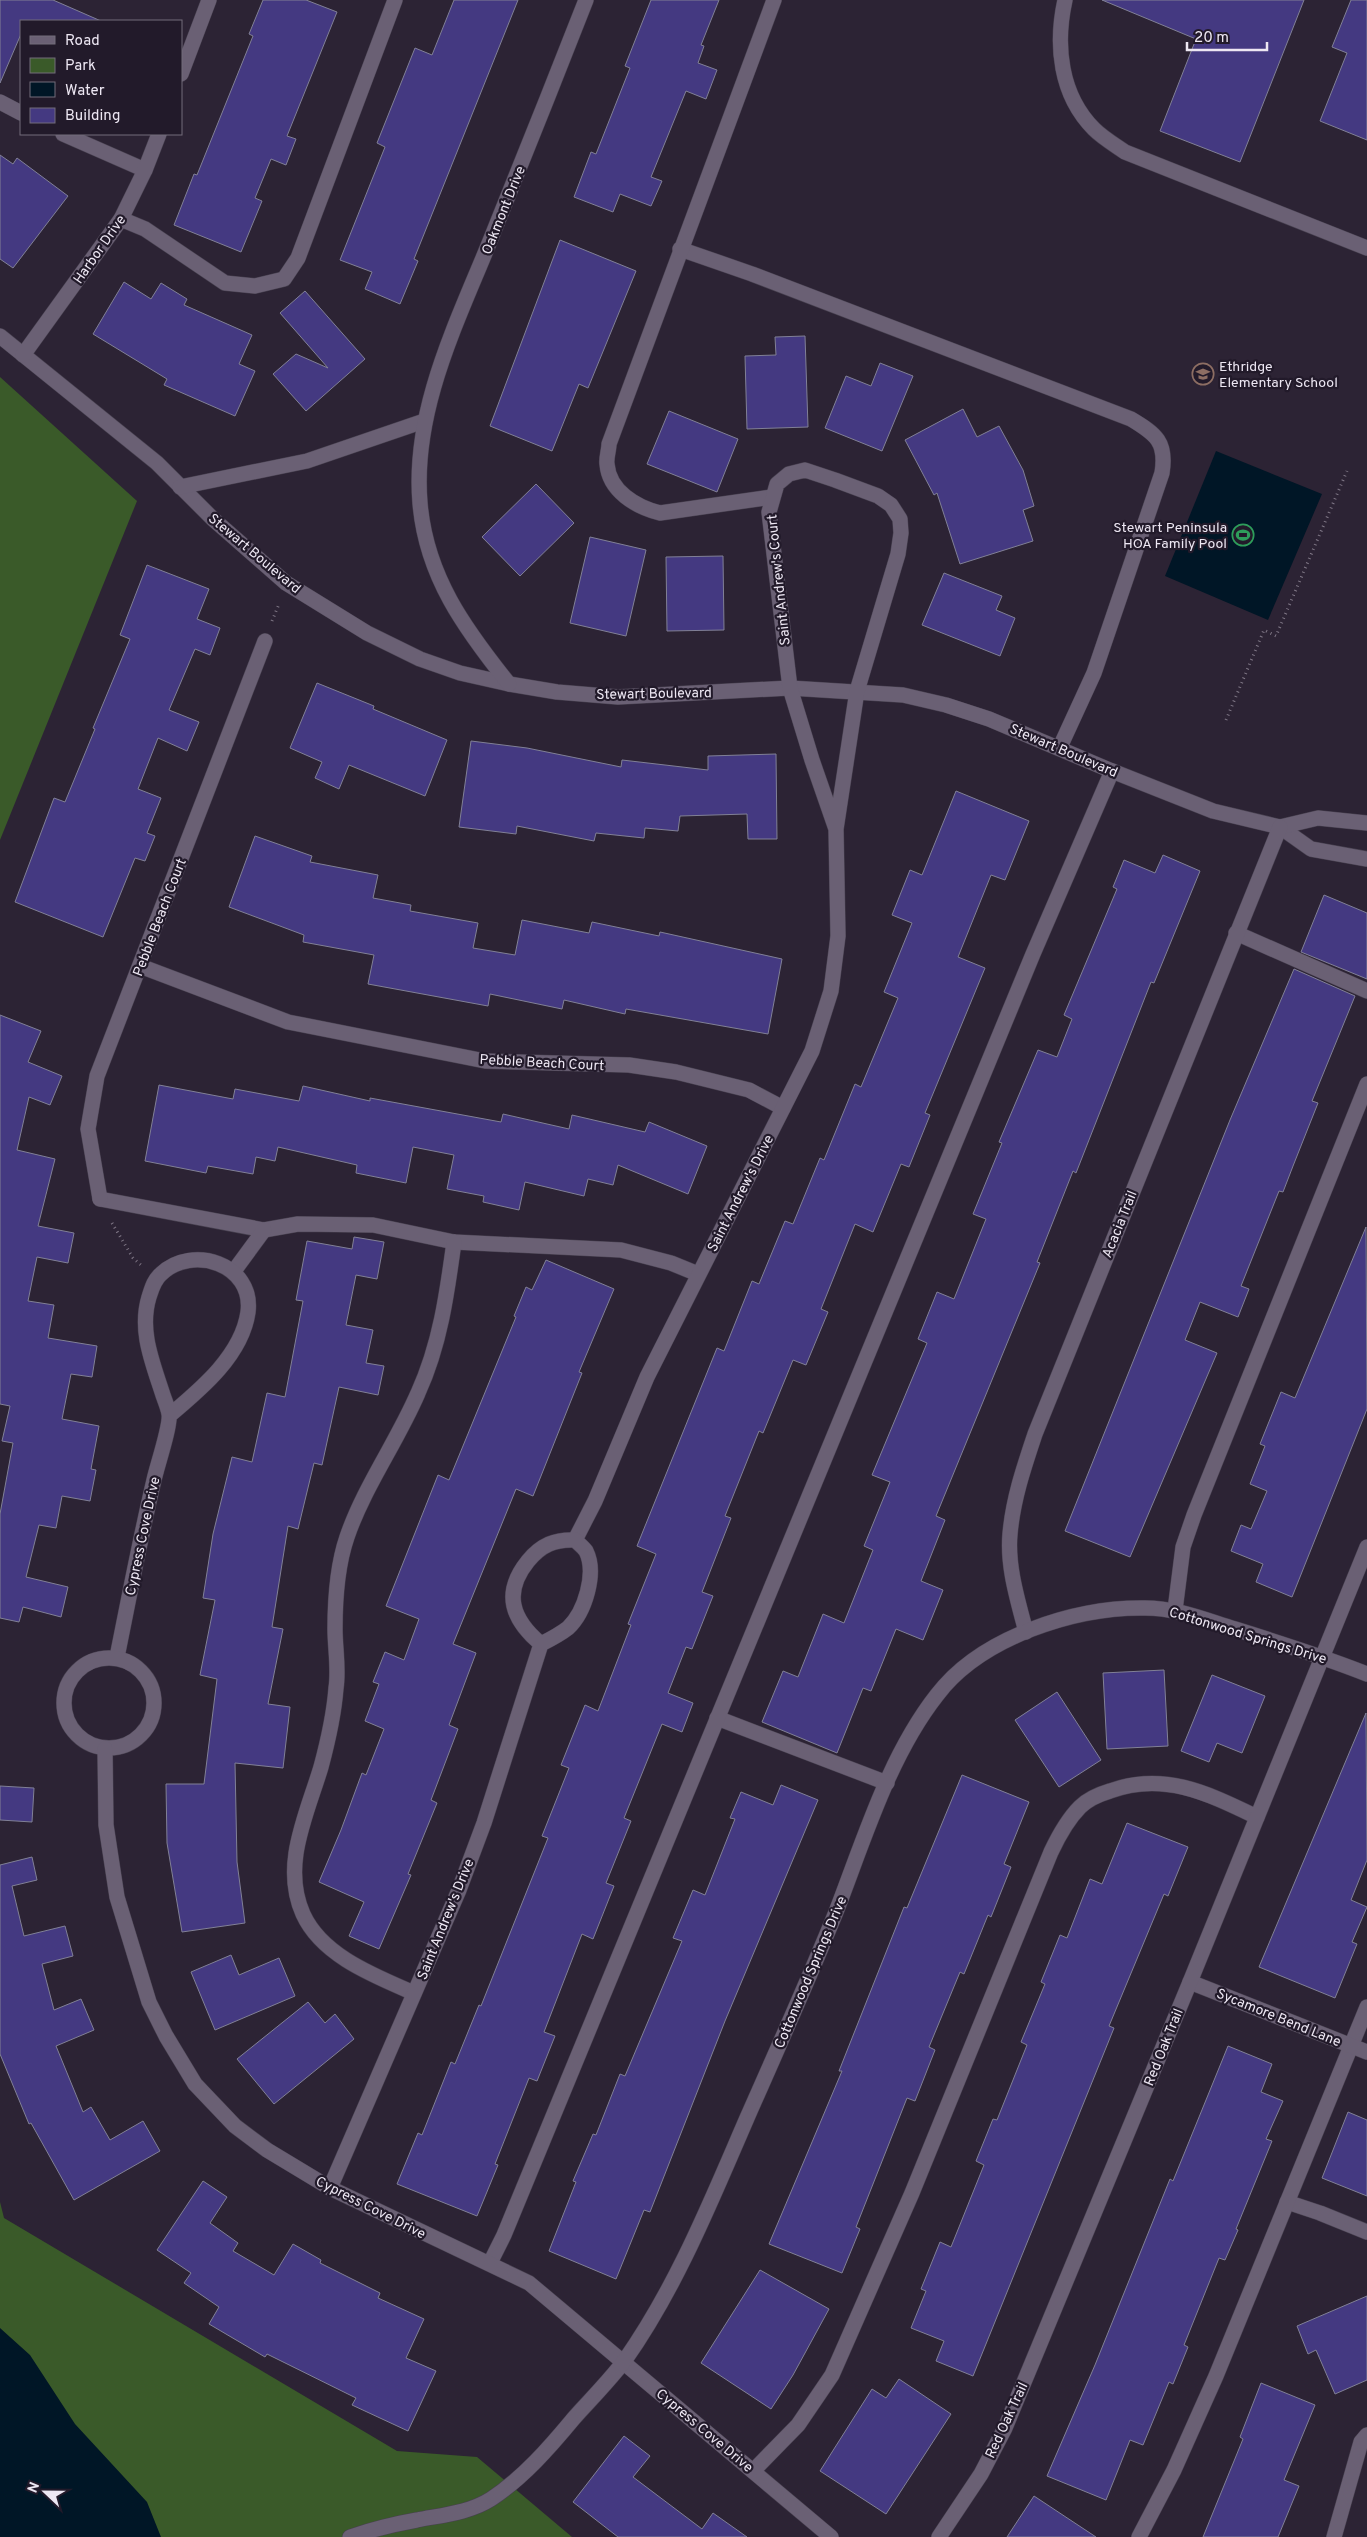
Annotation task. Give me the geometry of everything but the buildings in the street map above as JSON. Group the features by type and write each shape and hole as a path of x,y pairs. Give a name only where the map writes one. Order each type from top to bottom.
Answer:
{"street":[{"path":"121,219 145,229 225,283 255,286 284,279 298,258 395,0"},
{"name":"Oakmont Drive","path":"509,684 471,637 452,604 439,576 427,541 420,504 419,468 424,421 442,361 586,0"},
{"path":"772,497 660,513 647,510 629,501 614,485 607,464 609,444 774,0"},
{"path":"1065,0 1060,43 1063,72 1073,103 1094,129 1125,152 1367,248"},
{"path":"182,71 205,1"},
{"path":"0,102 20,112"},
{"path":"65,135 145,170"},
{"name":"Harbor Drive","path":"23,355 121,219 145,170 159,135"},
{"path":"680,249 752,274 1131,419 1150,430 1161,443 1165,456 1162,473 1094,673 1060,747"},
{"name":"Stewart Boulevard","path":"0,336 157,464 180,488 286,583 367,633 420,659 460,673 557,692 618,697 790,688 903,695 946,704 1060,747 1112,771 1213,811 1280,827 1310,849 1367,860"},
{"path":"180,488 307,461 424,421"},
{"name":"Saint Andrew's Court","path":"805,470 878,496 891,505 900,519 902,533 898,554 857,692 836,829 790,688 769,512 777,484 789,474 805,470"},
{"name":"Pebble Beach Court","path":"100,1199 88,1129 97,1076 265,641"},
{"path":"490,2263 504,2235 1029,964 1112,771"},
{"name":"Stewart Boulevard","path":"1280,827 1318,818 1367,823"},
{"name":"Acacia Trail","path":"1026,1632 1012,1577 1010,1536 1016,1494 1039,1425 1280,827"},
{"name":"Saint Andrew's Drive","path":"575,1540 595,1501 646,1377 812,1051 831,991 838,936 836,829"},
{"path":"1236,933 1367,991"},
{"name":"Pebble Beach Court","path":"140,966 288,1022 485,1061 629,1066 676,1072 749,1090 783,1108"},
{"path":"1175,1610 1183,1547 1194,1515 1367,1084"},
{"path":"100,1199 264,1230 298,1224 372,1224 454,1242 621,1250 671,1263 698,1274"},
{"path":"234,1271 264,1230"},
{"path":"414,1993 373,1975 329,1947 314,1931 303,1914 296,1891 294,1867 299,1838 332,1719 337,1686 335,1628 338,1569 347,1536 418,1394 439,1338 454,1242"},
{"path":"186,1259 205,1260 234,1271 244,1283 248,1295 248,1312 242,1333 230,1354 210,1379 170,1415 149,1353 144,1328 147,1304 156,1278 169,1265 186,1259"},
{"name":"Cypress Cove Drive","path":"117,1657 170,1415"},
{"path":"560,1539 575,1540 586,1550 590,1565 585,1598 579,1613 569,1626 556,1637 541,1644 528,1633 516,1612 513,1592 517,1574 536,1551 546,1544 560,1539"},
{"name":"Red Oak Trail","path":"940,2537 981,2474 1005,2428 1190,1982 1367,1547"},
{"name":"Cottonwood Springs Drive","path":"350,2537 416,2520 457,2513 488,2501 519,2478 624,2362 666,2293 700,2227 814,1967 887,1783 936,1695 951,1680 1002,1642 1026,1632 1065,1618 1097,1611 1144,1608 1175,1610 1322,1656 1367,1674"},
{"name":"Saint Andrew's Drive","path":"330,2188 459,1890 484,1823 541,1644"},
{"path":"117,1657 133,1663 146,1675 153,1691 155,1709 149,1725 138,1739 122,1747 105,1749 87,1744 73,1732 65,1715 64,1697 70,1680 82,1666 98,1658 117,1657"},
{"path":"717,1718 887,1783"},
{"name":"Cypress Cove Drive","path":"105,1749 106,1825 117,1897 149,2002 166,2036 195,2084 235,2126 267,2150 330,2188 412,2229 490,2263 529,2283 831,2537"},
{"path":"753,2471 798,2425 832,2375 912,2193 1051,1852 1066,1824 1082,1805 1100,1794 1120,1787 1166,1783 1207,1793 1257,1817"},
{"name":"Sycamore Bend Lane","path":"1190,1982 1367,2052"},
{"path":"1139,2537 1174,2470 1367,2007"},
{"path":"1287,2202 1367,2232"},
{"path":"1334,2537 1361,2442 1367,2435"}],"path":[{"path":"1226,720 1264,630 1276,636 1347,471"},
{"path":"265,641 286,583"},
{"path":"100,1199 133,1258 156,1278"}],"green space":[{"path":"0,377 137,501 0,840"},
{"path":"0,2202 4,2218 397,2451 477,2457 572,2537 0,2537"}],"water":[{"name":"Stewart Peninsula HOA Family Pool","path":"1216,451 1322,494 1268,620 1165,576"},
{"path":"0,2328 30,2355 75,2424 147,2502 161,2537 0,2537"}],"place":[{"name":"Ethridge Elementary School","path":"1203,374"},
{"name":"Stewart Peninsula HOA Family Pool","path":"1243,535"}]}
